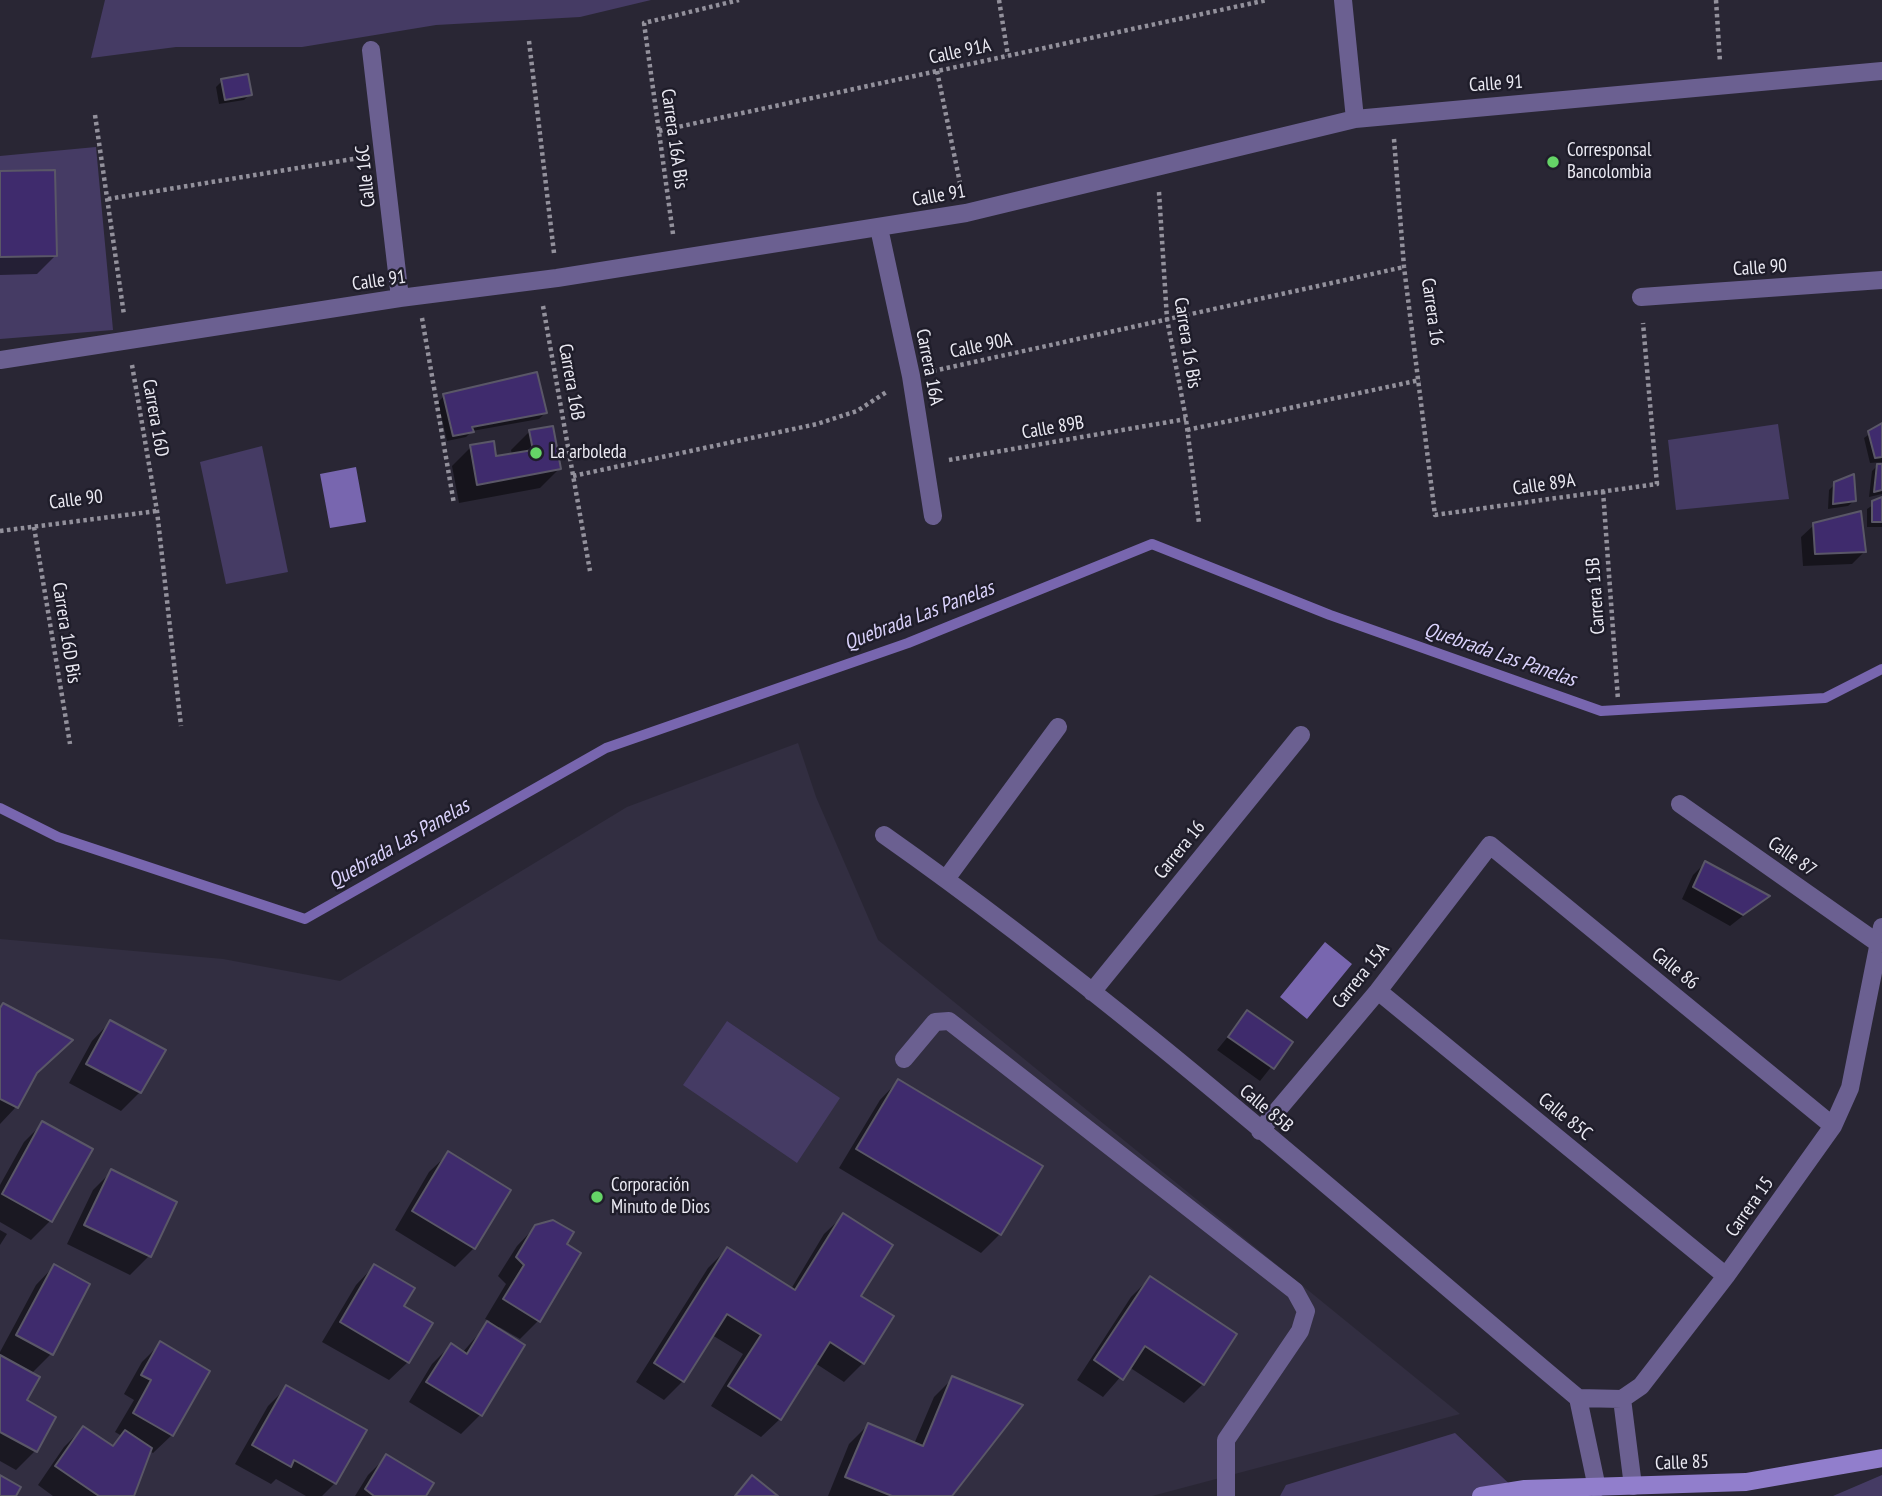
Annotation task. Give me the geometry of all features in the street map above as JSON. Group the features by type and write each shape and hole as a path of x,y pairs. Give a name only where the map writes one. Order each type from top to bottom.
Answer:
{"street":[{"path":"1343,0 1355,119"},
{"name":"Calle 16C","path":"371,50 409,298"},
{"name":"Calle 91","path":"0,360 539,281 966,213 1355,119 1392,113 1721,88 1882,71"},
{"name":"Carrera 16A","path":"879,228 911,376 933,516"},
{"name":"Calle 90","path":"1641,297 1882,281"},
{"path":"946,879 1058,727"},
{"name":"Carrera 16","path":"1091,992 1301,735"},
{"name":"Calle 87","path":"1680,804 1881,936"},
{"name":"Calle 85B","path":"884,835 946,879 1091,992 1578,1398"},
{"name":"Carrera 15A","path":"1260,1131 1378,991 1490,845"},
{"name":"Calle 86","path":"1490,845 1833,1126"},
{"name":"Carrera 15","path":"1622,1399 1641,1386 1726,1276 1833,1126 1850,1088 1881,936"},
{"name":"Calle 85C","path":"1378,991 1726,1276"},
{"path":"904,1059 935,1022 949,1021 1295,1291 1306,1311 1300,1331 1226,1440 1226,1496"},
{"path":"1597,1488 1578,1398 1622,1399 1633,1486"},
{"name":"Calle 85","path":"1481,1496 1525,1489 1746,1482 1882,1458"}],"path":[{"name":"Carrera 16A Bis","path":"676,259 644,23 739,0"},
{"path":"999,0 1008,56"},
{"name":"Calle 91A","path":"659,131 1268,0"},
{"path":"1716,0 1721,88"},
{"path":"529,41 557,278"},
{"path":"937,71 966,213"},
{"name":"Carrera 16","path":"1392,113 1404,267 1435,515"},
{"name":"Carrera 16D","path":"95,115 128,340 157,511 181,726"},
{"path":"108,199 385,153"},
{"name":"Carrera 16 Bis","path":"1158,167 1167,319 1186,419 1199,523"},
{"name":"Calle 90A","path":"573,476 817,424 857,411 911,376 1404,267"},
{"name":"Carrera 16B","path":"539,281 590,571"},
{"name":"Calle 89A","path":"1435,515 1657,484 1641,297"},
{"path":"409,298 454,504"},
{"path":"1187,430 1420,380"},
{"name":"Calle 89B","path":"925,464 1186,419"},
{"name":"Carrera 15B","path":"1603,491 1618,700"},
{"name":"Calle 90","path":"0,531 157,511"},
{"name":"Carrera 16D Bis","path":"34,527 70,744"}],"shaded area":[{"path":"105,0 651,0 580,17 436,25 302,47 176,47 91,58"},
{"path":"96,147 113,330 0,339 0,156"},
{"path":"1778,424 1789,499 1676,510 1668,440"},
{"path":"262,446 288,572 226,584 200,462"},
{"path":"356,467 366,522 330,528 320,474"},
{"name":"Corporación Minuto de Dios","path":"798,743 816,797 878,940 1460,1414 1152,1496 0,1496 0,939 223,959 340,981 627,807"},
{"path":"1325,942 1352,964 1307,1019 1280,997"},
{"path":"727,1021 840,1098 797,1163 683,1085"},
{"path":"1455,1433 1517,1491 1550,1496 1280,1496 1286,1485"},
{"path":"1882,1475 1882,1496 1833,1496"}],"building":[{"path":"248,74 252,95 225,100 221,79"},
{"path":"55,170 57,256 0,257 0,171"},
{"path":"537,372 547,413 472,427 474,432 453,436 443,394"},
{"path":"1882,423 1882,457 1875,458 1868,431"},
{"name":"La arboleda","path":"553,426 561,469 477,485 470,445 494,441 496,456 533,450 529,430"},
{"path":"1877,464 1882,464 1882,490 1874,492"},
{"path":"1854,474 1856,501 1833,504 1834,482"},
{"path":"1882,497 1882,522 1872,522 1872,501"},
{"path":"1861,511 1866,552 1815,554 1813,523"},
{"path":"1705,861 1770,896 1743,915 1693,887"},
{"path":"3,1003 73,1040 37,1073 18,1108 0,1099 0,1008"},
{"path":"1247,1010 1293,1042 1274,1069 1228,1037"},
{"path":"110,1020 166,1050 141,1093 86,1064"},
{"path":"898,1079 1043,1166 1001,1235 856,1149"},
{"path":"42,1121 93,1149 52,1222 2,1194"},
{"path":"448,1151 511,1190 475,1249 412,1211"},
{"path":"111,1169 177,1202 151,1257 84,1225"},
{"path":"843,1213 893,1245 861,1296 894,1316 864,1364 830,1342 781,1420 728,1386 761,1335 727,1314 684,1382 654,1363 727,1247 795,1290"},
{"path":"553,1220 574,1232 567,1244 581,1253 540,1322 503,1299 524,1265 516,1257 535,1225"},
{"path":"54,1264 90,1284 53,1355 16,1335"},
{"path":"374,1264 415,1288 404,1306 433,1323 409,1363 340,1322"},
{"path":"1150,1276 1237,1334 1204,1385 1145,1346 1123,1380 1094,1360"},
{"path":"487,1321 525,1345 482,1416 426,1382 451,1343 467,1354"},
{"path":"160,1341 210,1371 173,1436 133,1413 151,1380 141,1375"},
{"path":"0,1355 40,1377 27,1400 56,1417 37,1452 0,1432"},
{"path":"952,1376 1023,1405 952,1496 892,1496 845,1477 868,1423 923,1446"},
{"path":"286,1385 367,1430 336,1484 294,1460 291,1467 252,1445"},
{"path":"83,1426 113,1446 125,1430 152,1448 134,1496 99,1496 55,1466"},
{"path":"386,1454 434,1483 426,1496 374,1496 365,1489"},
{"path":"0,1475 21,1487 16,1496 0,1496"},
{"path":"752,1475 778,1496 735,1496"}],"waterway":[{"name":"Quebrada Las Panelas","path":"0,808 58,837 305,919 606,748 908,643 1152,544 1330,615 1601,711 1825,698 1882,669"}],"place":[{"name":"Corresponsal Bancolombia","path":"1553,162"},
{"name":"La arboleda","path":"536,453"},
{"name":"Corporación Minuto de Dios","path":"597,1197"}]}
